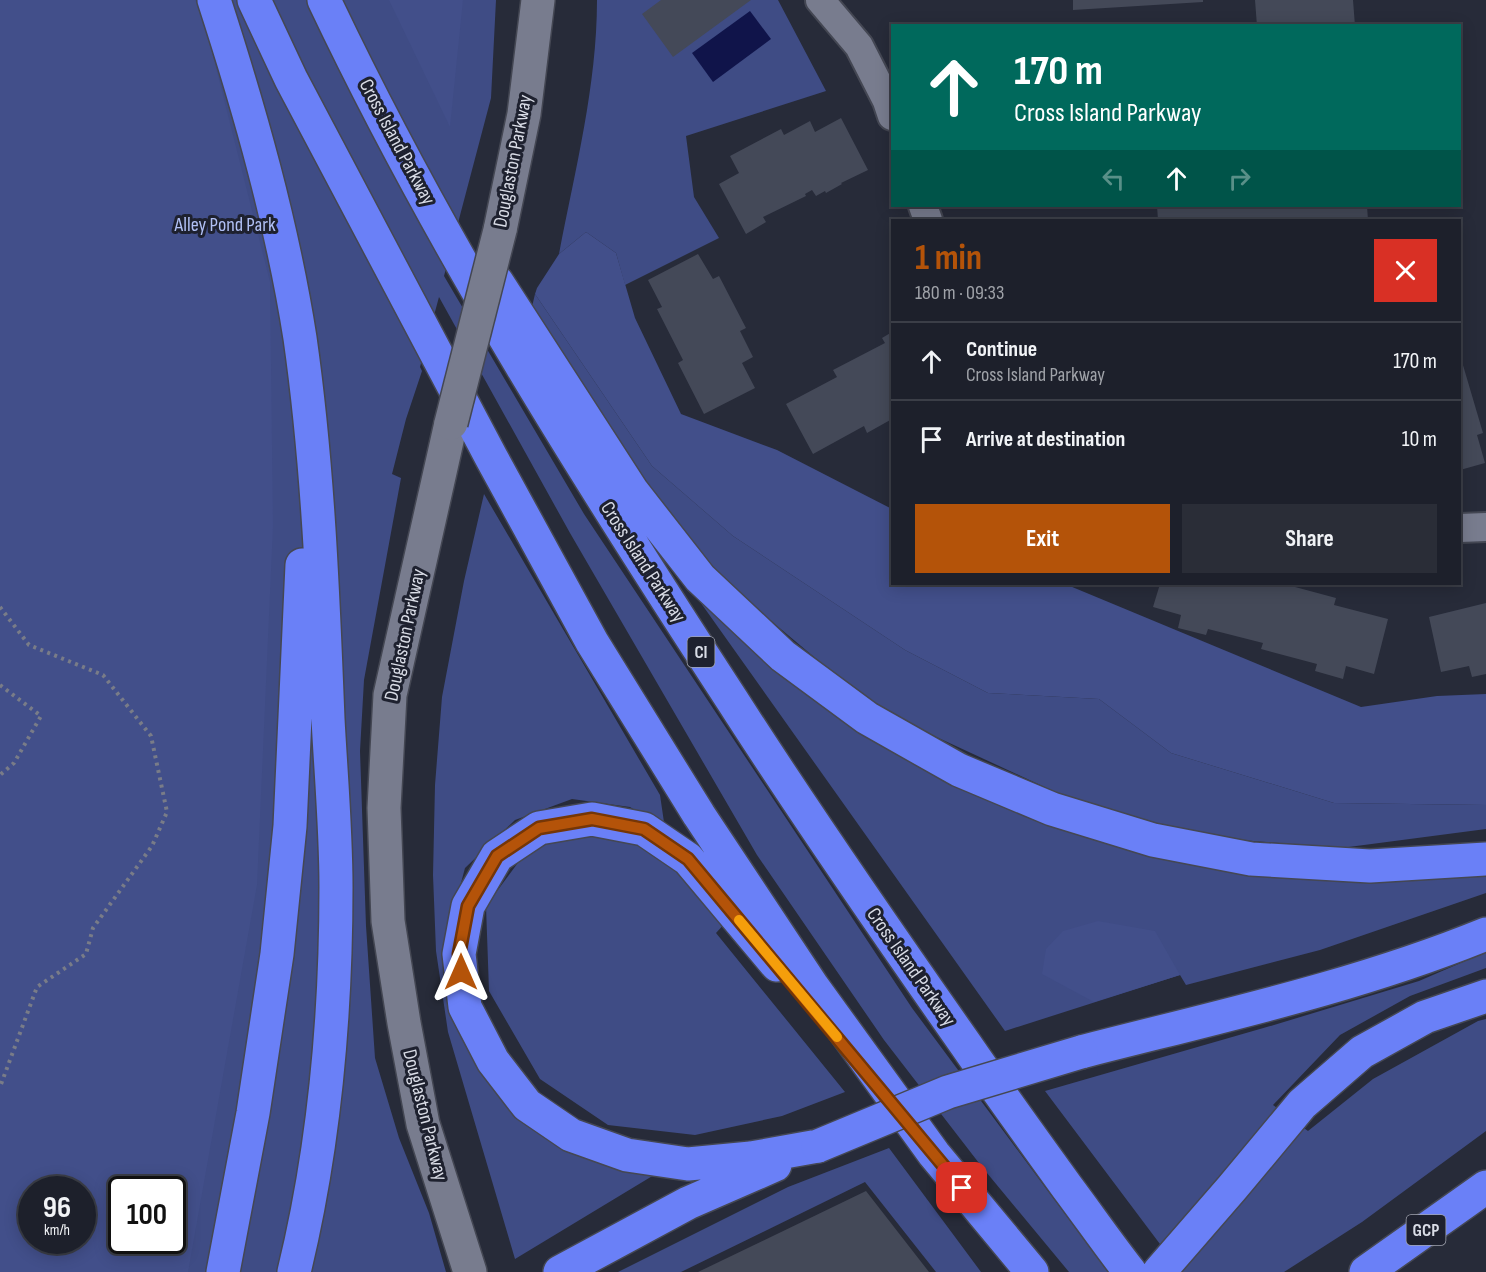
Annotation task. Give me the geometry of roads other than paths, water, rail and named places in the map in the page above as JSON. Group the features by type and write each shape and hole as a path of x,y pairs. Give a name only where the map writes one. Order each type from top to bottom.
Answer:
{"highway":[{"path":"214,0 245,95 276,214 300,338 313,462 323,602 336,886 332,1002 321,1127 294,1272"},
{"path":"254,0 291,79 491,457 592,642 699,815 813,987 934,1154"},
{"name":"Cross Island Parkway","path":"324,0 349,52 445,232 544,405 660,589 775,767 892,939 1003,1098 1130,1272"},
{"path":"349,52 632,491 700,578 783,656 867,718 959,770 1052,809 1153,840 1251,859 1346,865 1370,866 1486,859"},
{"path":"223,1272 255,1102 277,954 290,826 302,571 304,448 300,338"},
{"path":"818,1146 751,1158 688,1164 627,1155 571,1135 527,1105 493,1061 465,1007 459,954 468,906 497,856 539,828 592,819 644,829 688,859 1032,1272"},
{"path":"560,1272 688,1203 818,1146 959,1089 1081,1052 1332,986 1454,947 1486,934"},
{"path":"1159,1272 1302,1104 1362,1052 1425,1017 1486,996"},
{"name":"GCP","path":"1366,1272 1486,1187"}],"main road":[{"name":"Douglaston Parkway","path":"470,1272 423,1124 388,921 384,808 390,695 451,423 500,230 524,114 538,0"}],"street":[{"path":"820,0 859,46 891,113"},
{"path":"1461,528 1486,527"}],"park label":[{"name":"Alley Pond Park","path":"225,225"}]}
